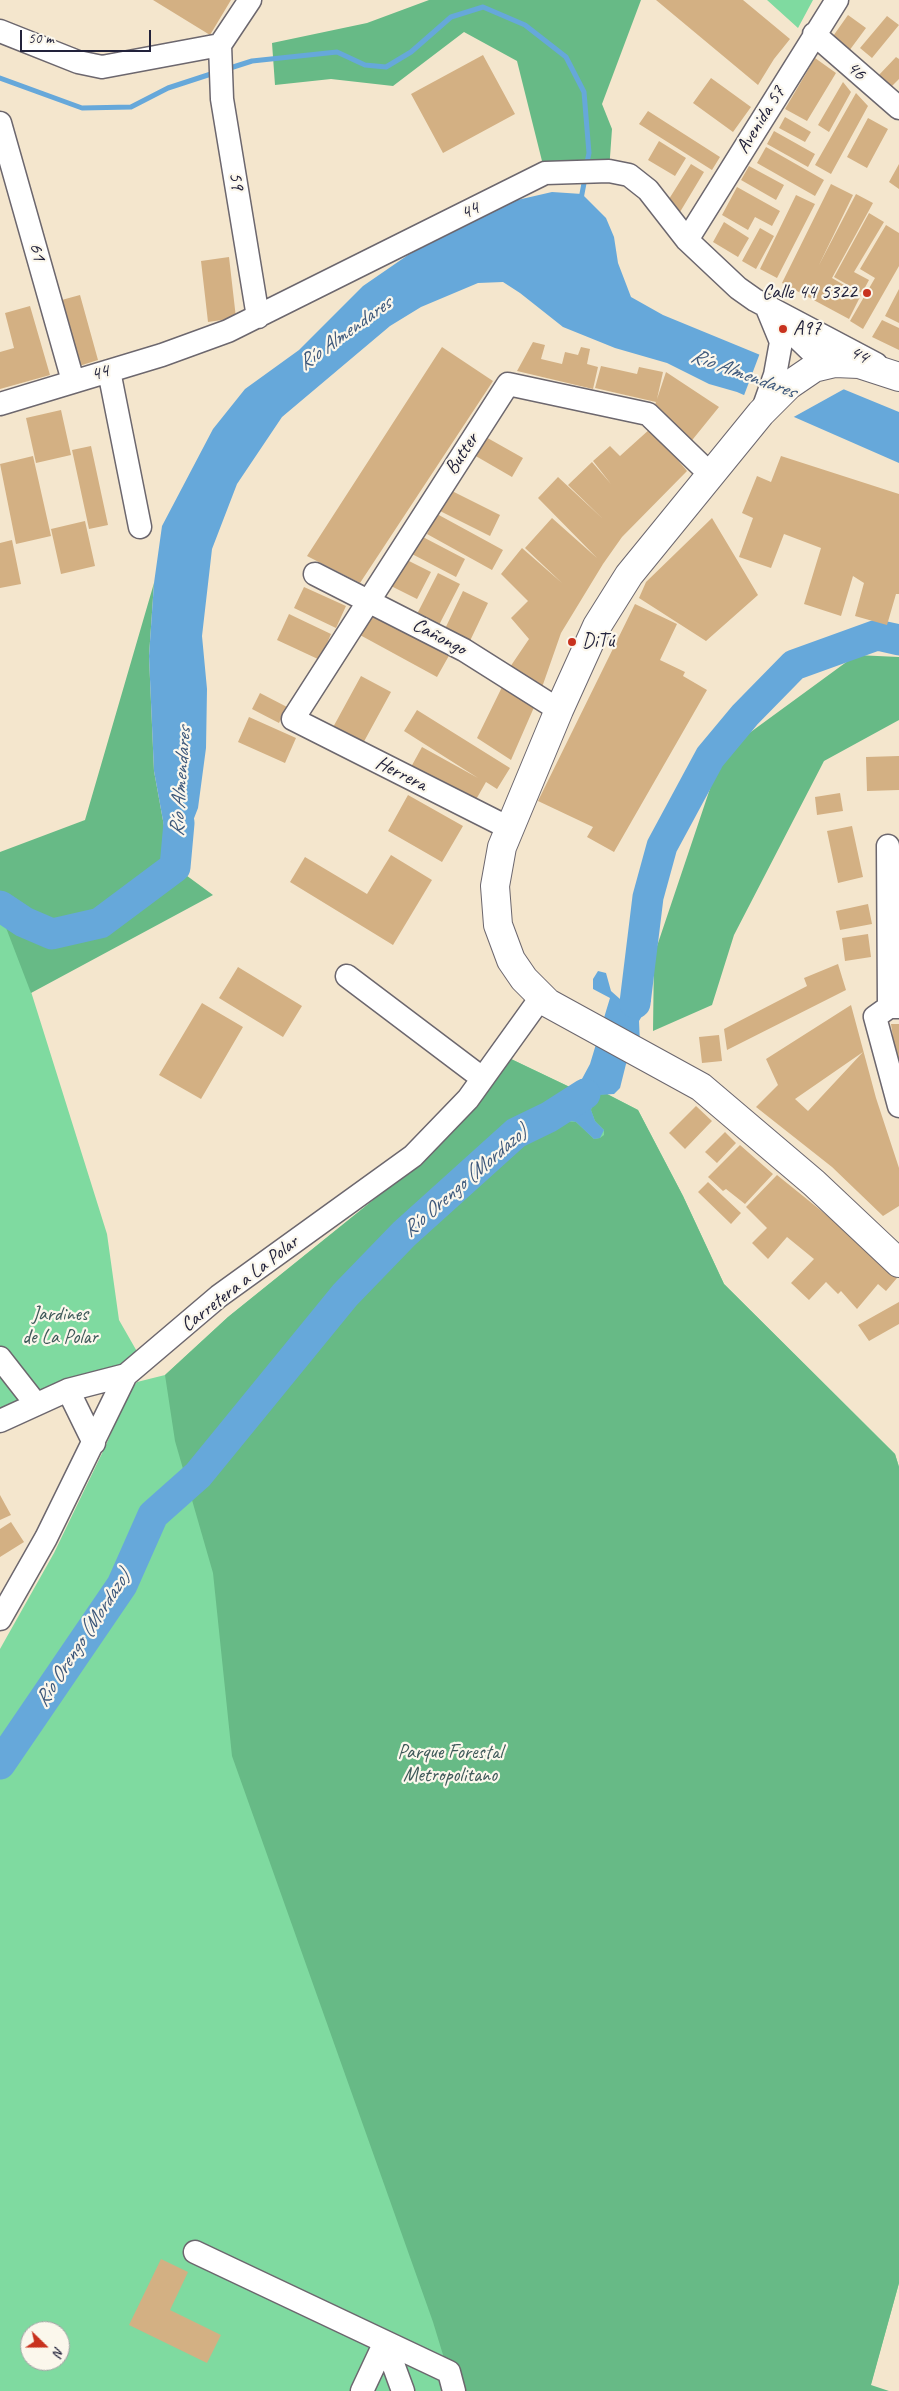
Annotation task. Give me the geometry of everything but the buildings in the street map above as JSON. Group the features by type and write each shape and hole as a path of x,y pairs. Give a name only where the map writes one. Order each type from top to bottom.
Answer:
{"main road":[{"path":"899,377 859,364 814,363 761,413 614,596 597,626 509,828 497,864 495,886 498,925 511,960 524,979 549,1002 672,1069 701,1087 728,1108 899,1261"}],"street":[{"path":"0,30 78,62 102,67 220,45 250,0"},
{"name":"Avenida 57","path":"687,240 837,0"},
{"name":"46","path":"814,34 899,108"},
{"name":"59","path":"220,45 222,99 258,317"},
{"name":"61","path":"0,123 74,381"},
{"name":"44","path":"0,404 109,371 228,331 545,173 609,171 629,175 648,190 687,240 709,263 761,304 899,377"},
{"path":"761,304 781,342 775,375 761,413"},
{"path":"761,304 814,363"},
{"path":"801,325 814,363"},
{"path":"109,371 140,527"},
{"name":"Butter","path":"293,719 508,384 648,414 711,475"},
{"name":"Cañongo","path":"315,574 464,650 559,710"},
{"name":"Herrera","path":"293,719 509,828"},
{"path":"888,846 888,1010 899,1106"},
{"path":"347,976 482,1078"},
{"name":"Carretera a La Polar","path":"0,1620 46,1538 126,1375 219,1296 413,1156 468,1099 482,1078 549,1002"},
{"path":"0,1358 36,1404"},
{"path":"0,1421 68,1390 126,1375"},
{"path":"68,1390 94,1443"},
{"path":"195,2252 449,2372 454,2391"},
{"path":"362,2391 386,2342"},
{"path":"386,2342 403,2391"}],"green space":[{"path":"429,0 641,0 602,104 612,129 609,171 545,173 517,61 464,32 393,86 331,79 275,85 272,43 367,23"},
{"path":"767,0 813,0 798,28"},
{"path":"154,583 149,656 154,771 166,837 175,867 213,895 31,993 0,912 0,852 85,820"},
{"path":"856,655 899,657 899,720 824,761 734,935 712,1005 653,1031 654,955 722,753"},
{"name":"Jardines de La Polar","path":"0,909 12,931 107,1234 119,1320 143,1362 0,1418"},
{"name":"Parque Forestal Metropolitano","path":"511,1059 576,1090 607,1094 638,1110 683,1196 724,1284 895,1454 899,1467 899,2283 869,2391 0,2391 0,1649 54,1553 106,1445 128,1393 137,1382 165,1375 228,1317 418,1164 474,1104"},
{"name":"Parque Forestal Metropolitano","path":"511,1059 576,1090 567,1100 562,1121 576,1122 594,1139 604,1135 604,1130 595,1121 591,1110 594,1099 598,1095 607,1094 638,1110 683,1196 724,1284 895,1454 899,1467 899,2283 871,2385 889,2391 454,2391 433,2322 232,1756 213,1573 175,1441 165,1375 228,1317 418,1164 474,1104"}],"water":[{"path":"552,192 582,194 606,218 614,237 618,263 631,297 663,315 899,412 899,463 737,392 709,384 667,363 615,348 563,327 503,282 478,283 421,307 390,326 282,417 237,484 212,549 202,636 207,689 206,748 198,808 175,867 166,837 154,771 149,656 154,583 162,526 213,429 245,389 299,350 363,286 408,255 480,216 513,201"},
{"path":"641,962 651,964 651,1001 639,1021 640,1044 626,1064 620,1088 614,1094 599,1095 594,1099 591,1110 595,1121 604,1130 600,1138 594,1139 576,1122 549,1117 576,1090 590,1064 610,998 593,989 593,979 598,971 606,973 611,991 620,999 625,998 625,990 631,983 633,975 630,963"}],"pier":[{"path":"760,353 846,388 790,419 743,398"}],"waterway":[{"path":"227,69 252,61 337,52 365,65 386,67 411,52 451,17 483,7 525,25 566,57 584,92 589,153 586,167"},
{"path":"0,78 82,108 131,107 168,88 214,73"},
{"path":"581,199 585,178"},
{"name":"Río Orengo (Mordazo)","path":"635,1003 648,897 662,846 710,757 745,715 794,665 877,635 899,640"},
{"name":"Río Almendares","path":"0,906 24,922 52,934 100,923 175,867 179,823"},
{"name":"Río Orengo (Mordazo)","path":"0,1764 122,1585 153,1515 198,1475 345,1295 404,1234 516,1133 549,1117 585,1094"}],"place":[{"name":"Calle 44 5322","path":"867,293"},
{"name":"A97","path":"783,329"},
{"name":"DiTú","path":"572,642"}]}
